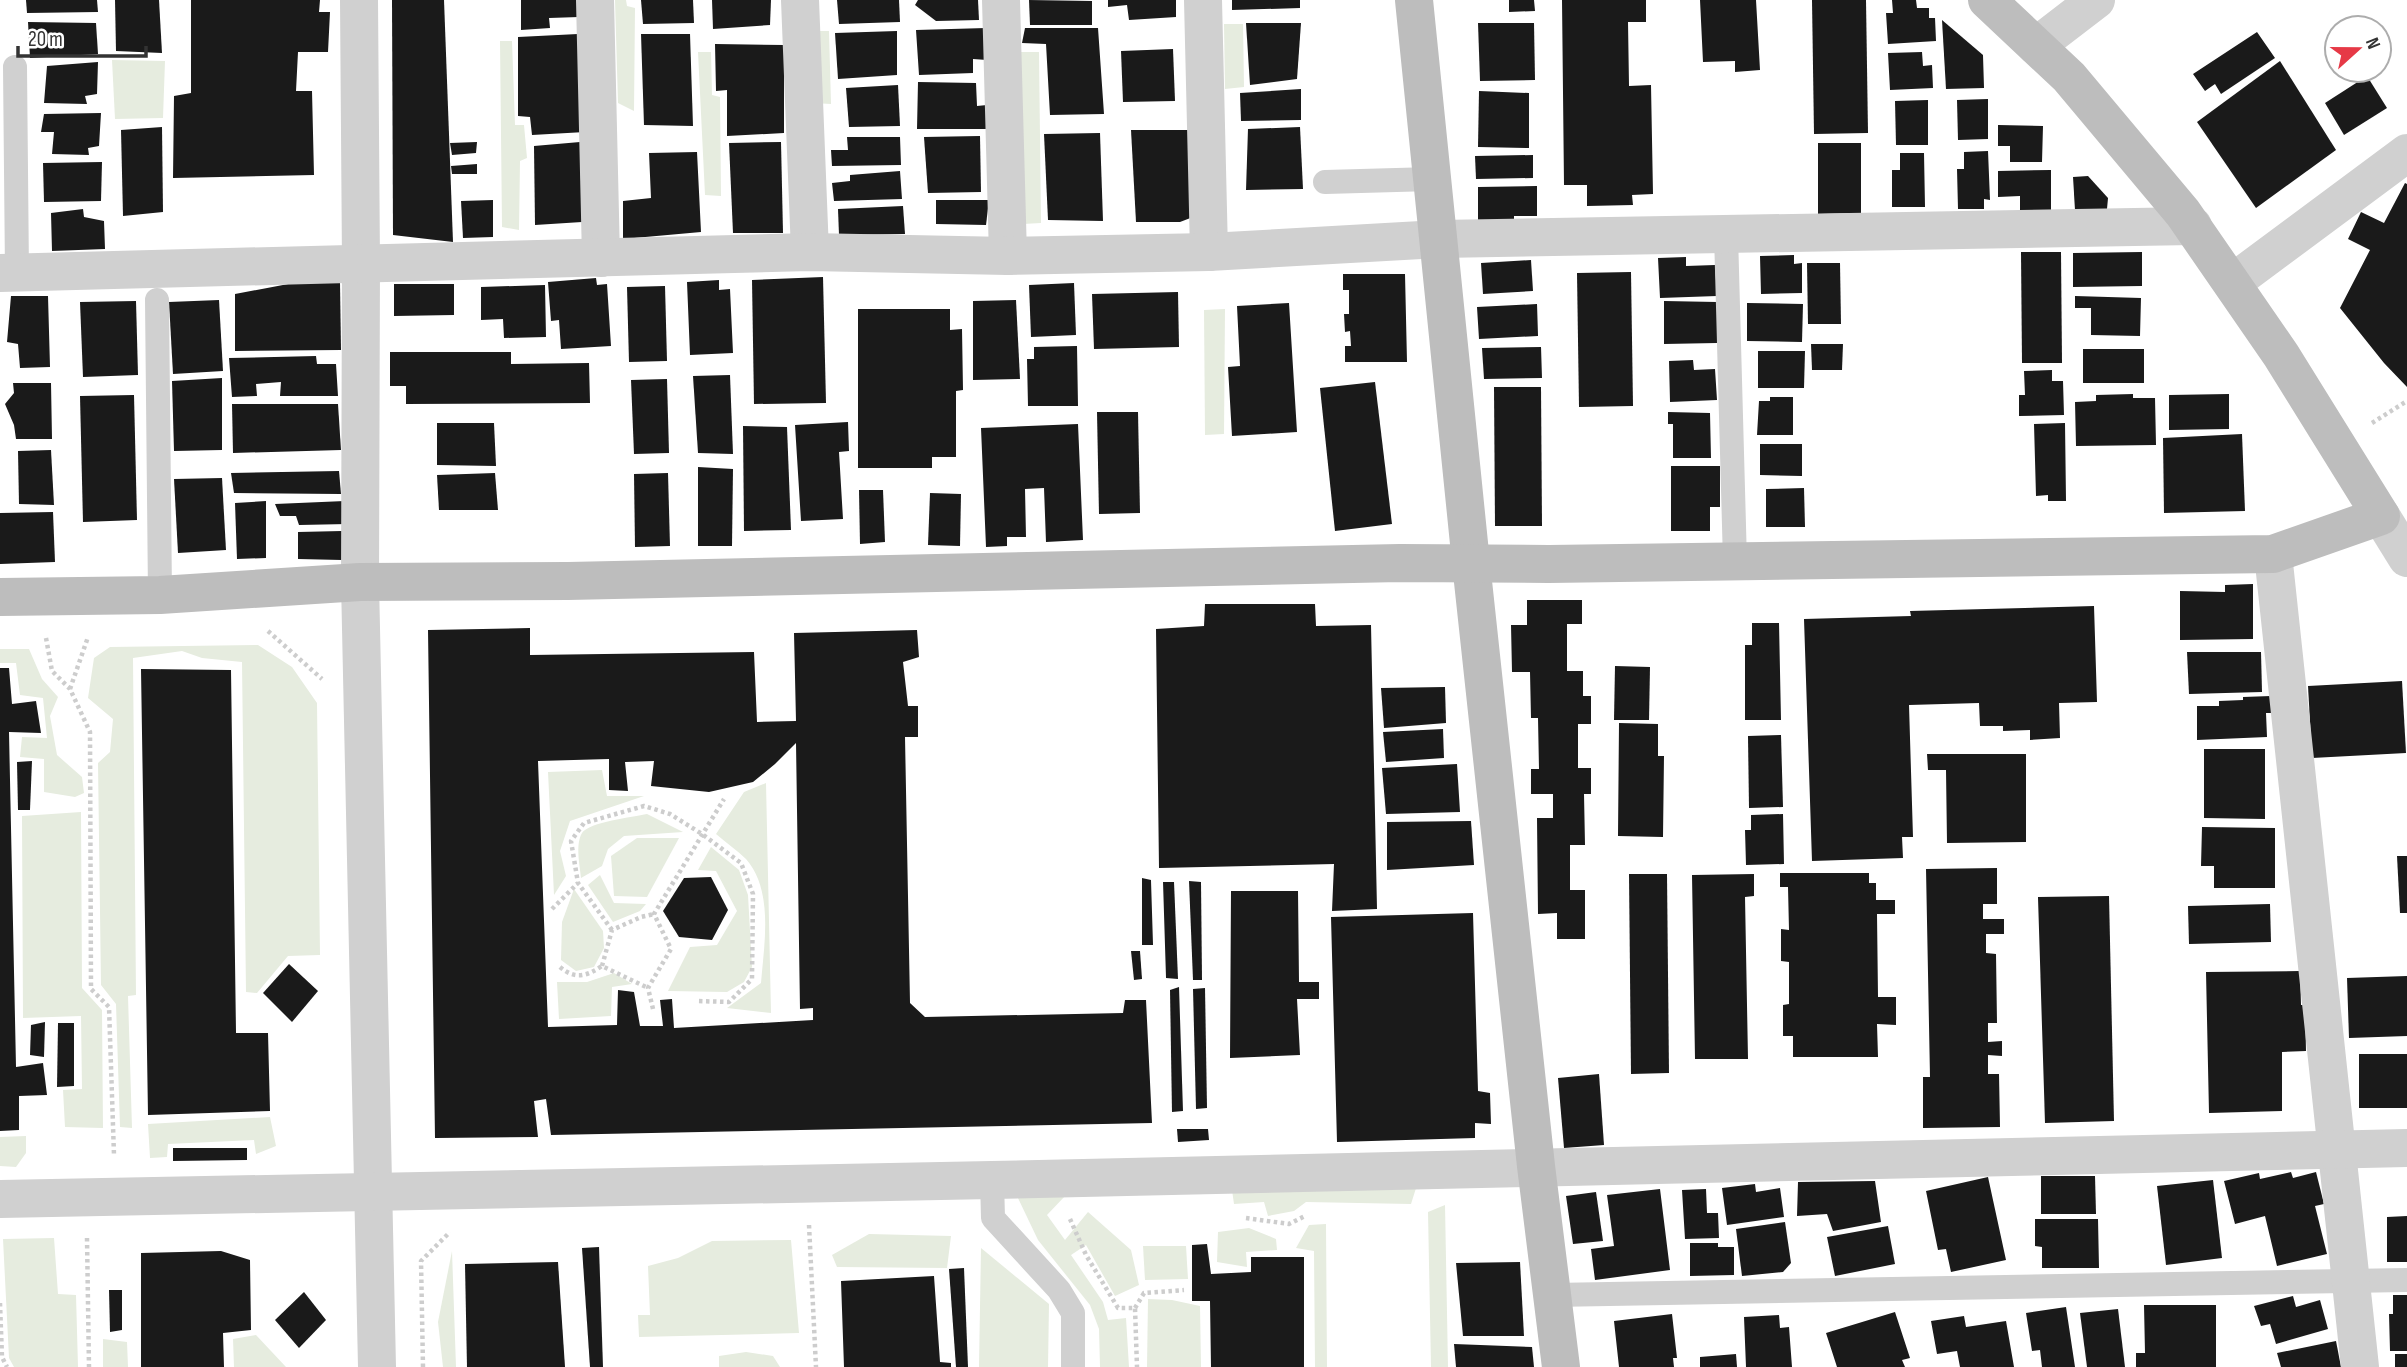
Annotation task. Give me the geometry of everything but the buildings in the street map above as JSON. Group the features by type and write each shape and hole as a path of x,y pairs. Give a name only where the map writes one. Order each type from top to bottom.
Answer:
{"street":[{"path":"359,0 360,582 377,1367"},
{"path":"595,0 601,258"},
{"path":"800,0 810,252"},
{"path":"1001,0 1008,256"},
{"path":"1203,0 1209,252"},
{"path":"1414,0 1471,563 1536,1166 1561,1367"},
{"path":"1987,0 2068,77 2193,226 2281,355 2407,558"},
{"path":"2036,46 2096,0"},
{"path":"2232,283 2407,153"},
{"path":"8,273 810,252 1008,256 1209,252 1439,239 2193,226"},
{"path":"0,597 160,595 360,582 568,581 1471,563 2273,554 2381,516"},
{"path":"2273,554 2360,1367"},
{"path":"0,1199 2407,1148"}],"lane":[{"path":"8,273 16,67"},
{"path":"1325,182 1432,179"},
{"path":"1726,234 1735,562"},
{"path":"157,300 160,595"},
{"path":"992,1180 993,1218 1059,1290 1073,1313 1073,1367"},
{"path":"1552,1295 2407,1280"}],"path":[{"path":"2365,428 2407,401"},
{"path":"69,689 90,630"},
{"path":"44,631 52,671 69,689 90,732 91,989 109,1007 114,1156"},
{"path":"612,930 654,914 724,799"},
{"path":"612,930 579,883 572,841 584,823 644,806 670,814 741,863 753,894 752,979 729,1002 696,1001"},
{"path":"552,909 579,883"},
{"path":"653,1009 649,988 671,949 654,914"},
{"path":"560,967 568,974 586,976 602,966 612,930"},
{"path":"602,966 649,988"},
{"path":"1238,1217 1289,1224 1306,1215"},
{"path":"1082,1216 1069,1217 1086,1255 1118,1308 1135,1308"},
{"path":"809,1222 816,1367"},
{"path":"423,1367 421,1261 449,1232 463,1231"},
{"path":"87,1237 89,1367"},
{"path":"1137,1367 1135,1308 1144,1293 1184,1290"},
{"path":"0,1303 2,1357 7,1367"}],"shaded area":[{"path":"615,0 626,0 627,6 635,8 634,111 618,103"},
{"path":"1224,24 1243,24 1244,87 1225,89"},
{"path":"813,31 829,31 831,104 813,103"},
{"path":"500,41 512,41 515,125 524,125 527,158 520,161 519,230 502,227"},
{"path":"698,52 711,52 712,95 720,97 721,196 705,195"},
{"path":"1020,52 1039,52 1041,223 1023,224"},
{"path":"112,60 165,61 163,118 115,119"},
{"path":"1225,309 1224,434 1205,435 1204,310"},
{"path":"258,645 292,667 317,703 320,955 288,956 257,993 246,992 242,662 202,658 182,651 133,658 136,995 128,996 132,1128 120,1127 116,1004 101,985 98,763 110,752 113,719 88,698 94,658 110,647"},
{"path":"0,649 29,649 42,679 58,697 50,716 57,755 82,777 84,793 75,797 44,792 44,759 20,757 22,737 47,738 43,698 20,695 16,663 0,663"},
{"path":"602,770 607,796 644,796 570,821 560,851 566,876 554,895 548,772"},
{"path":"766,783 771,1013 727,1008 761,983 765,936 764,902 755,872 746,859 716,834 744,792"},
{"path":"81,812 82,988 102,1010 103,1128 65,1127 63,1090 82,1089 81,1016 23,1018 22,816"},
{"path":"647,814 683,832 624,836 608,849 602,866 581,878 578,849 582,833 586,829"},
{"path":"637,838 679,838 647,897 614,896 611,856"},
{"path":"711,847 739,870 748,895 752,967 744,982 727,992 668,991 690,947 717,945 737,911 716,871 698,870"},
{"path":"600,875 614,903 646,904 640,911 613,922 588,885"},
{"path":"574,889 603,931 604,948 594,967 576,971 561,960 562,922"},
{"path":"614,973 632,984 612,987 611,1016 559,1019 557,982 587,982"},
{"path":"270,1117 276,1146 256,1154 254,1140 168,1144 167,1157 150,1158 148,1124"},
{"path":"26,1136 26,1153 16,1167 0,1166 0,1137"},
{"path":"1417,1185 1411,1204 1306,1202 1294,1211 1268,1216 1264,1202 1234,1204 1232,1190"},
{"path":"1017,1196 1065,1196 1047,1215 1065,1240 1088,1212 1131,1250 1139,1285 1115,1296 1086,1245 1071,1255 1103,1302 1108,1320 1126,1318 1129,1367 1100,1367 1099,1329 1090,1305 1038,1240"},
{"path":"1445,1205 1448,1367 1431,1367 1428,1212"},
{"path":"1326,1224 1327,1367 1315,1367 1314,1251 1296,1248 1309,1225"},
{"path":"1249,1228 1276,1239 1277,1250 1246,1252 1247,1267 1217,1262 1218,1232"},
{"path":"869,1234 951,1236 947,1268 837,1267 832,1255"},
{"path":"54,1238 58,1294 76,1295 78,1367 14,1367 9,1358 3,1239"},
{"path":"791,1240 799,1333 639,1337 638,1315 650,1315 648,1266 678,1258 712,1241"},
{"path":"1143,1246 1186,1246 1188,1279 1145,1280"},
{"path":"981,1248 1049,1304 1048,1367 979,1367"},
{"path":"452,1251 456,1367 443,1367 438,1322"},
{"path":"1148,1299 1172,1300 1200,1306 1201,1367 1147,1367"},
{"path":"256,1335 286,1367 234,1367 233,1339"},
{"path":"103,1339 127,1342 128,1367 103,1367"},
{"path":"746,1352 773,1356 780,1367 719,1367 719,1356"}]}
